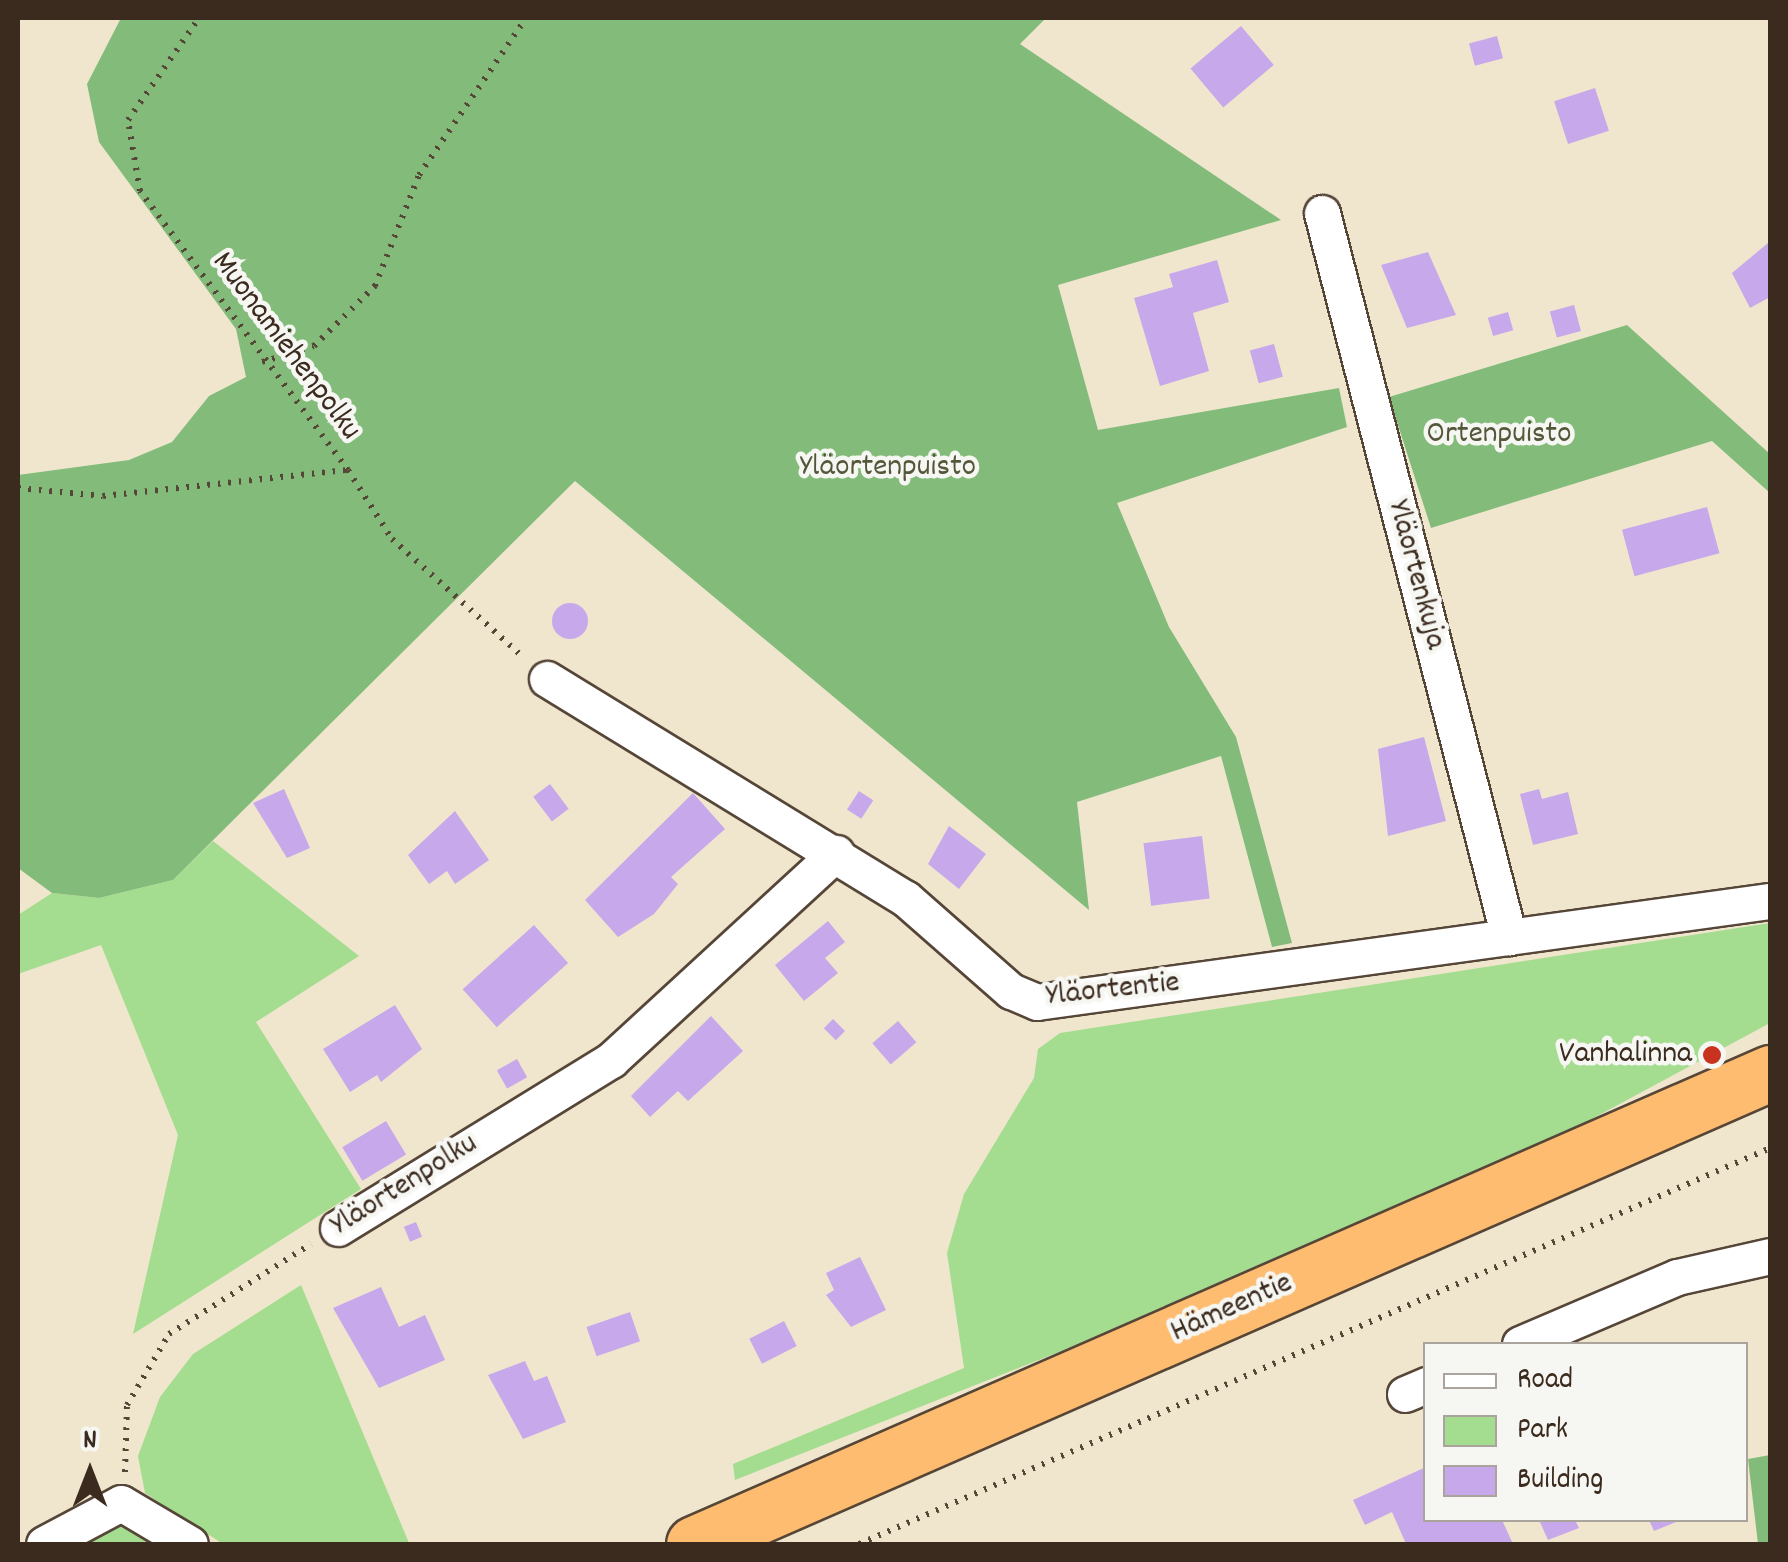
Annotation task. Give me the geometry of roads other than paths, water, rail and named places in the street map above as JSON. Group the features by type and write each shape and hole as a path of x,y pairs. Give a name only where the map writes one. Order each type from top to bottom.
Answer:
{"highway":[{"name":"Hämeentie","path":"694,1544 1770,1073"}],"street":[{"name":"Yläortenkuja","path":"1322,214 1509,937"},
{"name":"Yläortentie","path":"547,679 836,853 1038,1002 1770,901"},
{"name":"Yläortenpolku","path":"338,1228 611,1060 836,853"},
{"path":"1525,1342 1677,1278 1770,1256"},
{"path":"44,1544 121,1502 190,1544"}],"place":[{"name":"Vanhalinna","path":"1712,1055"}],"park label":[{"name":"Ortenpuisto","path":"1499,435"},
{"name":"Yläortenpuisto","path":"888,468"}]}
